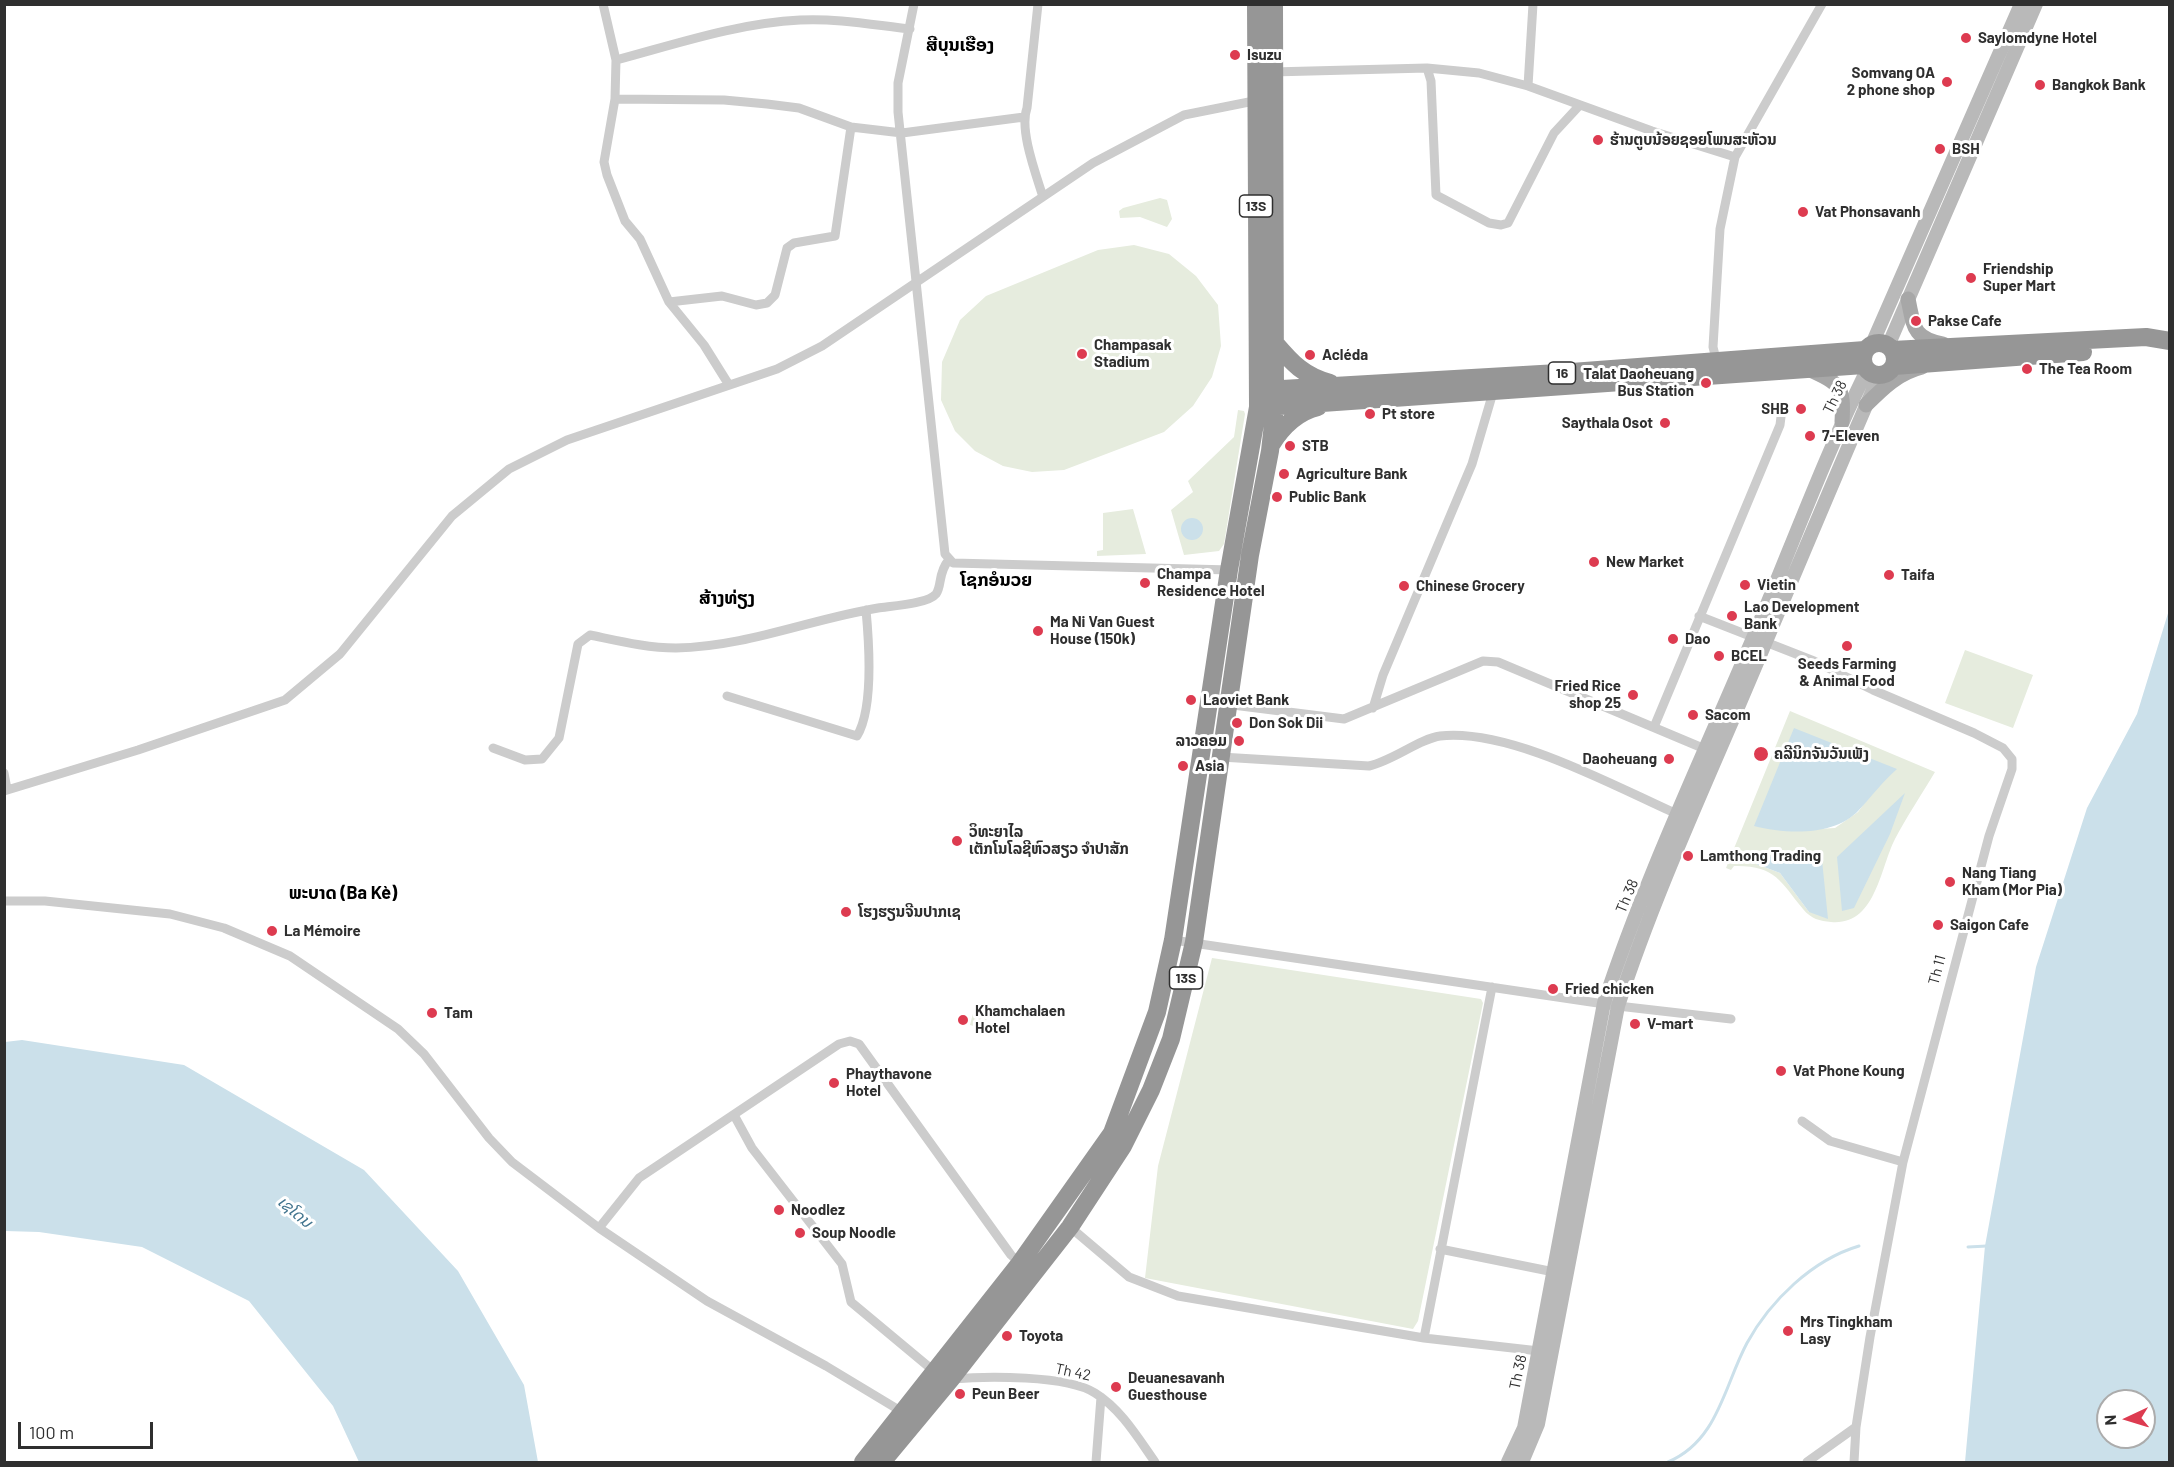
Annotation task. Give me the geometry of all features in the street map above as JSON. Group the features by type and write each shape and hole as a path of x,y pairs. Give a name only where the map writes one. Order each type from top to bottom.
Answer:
{"highway":[{"name":"13S","path":"943,1375 1112,1133 1154,1021 1173,940 1248,574 1271,447 1266,398 1255,77 1256,4"},
{"name":"13S","path":"863,1462 909,1417 943,1375 1034,1275 1071,1227 1123,1146 1171,1039 1194,942 1221,757 1220,703 1229,570 1266,398 1275,343 1274,4"},
{"name":"16","path":"1717,367 1808,369 1954,346 2146,337 2169,341"},
{"name":"16","path":"1266,398 1878,358 1937,363 2146,347 2169,341"},
{"path":"1275,343 1297,369 1343,394"},
{"path":"1271,447 1280,430 1305,410 1343,394"},
{"name":"13S","path":"882,1462 909,1417"}],"main road":[{"path":"1908,299 1918,334 1925,341 1954,346"},
{"path":"1866,405 1886,385 1910,370 1937,363"},
{"path":"1808,369 1834,381 1840,388 1844,397 1842,422"}],"street":[{"path":"603,4 616,60 615,99 604,162 607,176 625,221 640,239 669,302 704,345 729,385"},
{"path":"914,4 898,83 898,112 902,133 915,285 945,554 948,561 953,563 1229,570 1248,574"},
{"path":"1038,4 1027,108 1024,117 1032,161 1042,197"},
{"path":"1528,86 1533,4"},
{"path":"1717,367 1713,347 1720,229 1735,157 1822,4"},
{"name":"Th 38","path":"1508,1462 1524,1428 1554,1272 1623,948 1705,749 1760,638 1866,405 1878,358 2021,4"},
{"name":"Th 38","path":"1522,1462 1540,1413 1611,1005 1646,924 1760,638 1842,422 1908,299 1928,238 2036,4"},
{"path":"616,60 723,31 784,21 813,19 910,29"},
{"path":"1255,77 1274,71 1427,68 1479,73 1528,86 1579,106 1735,157"},
{"path":"1427,68 1431,81 1436,195 1495,225 1508,223 1554,133 1579,106"},
{"path":"615,99 724,100 767,104 809,111 851,127 902,133 1024,117"},
{"path":"4,773 6,790 138,750 285,699 340,654 452,516 509,469 567,440 777,369 822,346 1094,163 1184,115 1256,99 1275,100"},
{"path":"669,302 722,296 756,305 766,303 775,295 787,248 794,243 835,236 851,127"},
{"path":"1373,708 1383,675 1472,464 1494,384"},
{"path":"1654,727 1780,425 1781,417"},
{"path":"493,748 525,760 542,759 559,738 578,644 590,635 650,648 704,646 866,610 918,602 933,596 938,589 940,570 948,561"},
{"path":"727,696 857,736 868,694 869,642 866,610"},
{"name":"Th 11","path":"1699,616 1760,638 1974,734 2003,748 2012,759 2013,769 1989,836 1903,1162 1882,1262 1856,1427 1854,1462"},
{"path":"1220,703 1344,718 1483,661 1498,662 1705,749"},
{"path":"1221,757 1369,766 1383,763 1437,737 1468,737 1536,752 1677,814"},
{"path":"4,901 45,901 170,914 224,928 290,956 398,1029 424,1054 489,1138 512,1162 599,1228 707,1301 909,1417"},
{"path":"1173,940 1611,1005 1731,1019"},
{"path":"1424,1338 1492,987"},
{"path":"599,1228 639,1178 839,1044 855,1041 1011,1255 1034,1275"},
{"path":"734,1115 752,1148 842,1264 851,1302 943,1375"},
{"path":"1802,1121 1830,1141 1903,1162"},
{"path":"1071,1227 1130,1278 1178,1296 1424,1338 1539,1351"},
{"path":"1440,1249 1554,1272"},
{"name":"Th 42","path":"943,1375 1029,1379 1077,1386 1101,1397 1120,1414 1155,1462"},
{"path":"1096,1462 1101,1397"},
{"path":"1806,1462 1856,1427"}],"shaded area":[{"path":"1160,198 1167,200 1172,219 1167,227 1140,217 1120,218 1119,211 1123,208"},
{"name":"Champasak Stadium","path":"1134,245 1169,254 1196,276 1218,305 1221,346 1212,377 1193,406 1164,432 1064,470 1032,472 1003,466 975,451 955,431 941,400 942,362 960,320 986,296 1098,250"},
{"path":"1238,410 1244,411 1245,414 1224,544 1219,551 1184,555 1171,510 1193,492 1188,481 1234,437"},
{"path":"1133,509 1146,554 1097,556 1097,551 1103,550 1103,513"},
{"path":"1965,650 2033,675 2013,728 1945,703"},
{"path":"1790,711 1935,772 1895,839 1880,879 1867,905 1858,915 1846,921 1831,922 1812,917 1782,883 1759,868 1734,866 1731,870 1726,868","holes":["1896,769 1877,786 1858,812 1835,828 1801,830","1745,851 1784,860 1822,860 1809,912 1780,873 1743,859"]},
{"path":"1212,958 1481,999 1483,1003 1418,1321 1413,1329 1145,1278 1158,1166"},
{"path":"976,1002 990,1005 984,1029 970,1025"}],"water":[{"path":"1192,518 1200,521 1203,529 1200,537 1192,540 1184,537 1181,529 1184,521"},
{"path":"2169,610 2169,1462 1965,1462 1985,1246 2036,967 2087,808 2137,714"},
{"path":"1794,728 1897,769 1859,810 1849,819 1837,825 1795,832 1754,826"},
{"path":"1905,793 1890,834 1854,908 1842,911 1837,857"},
{"path":"1745,850 1784,860 1822,860 1828,919 1809,912 1780,873 1743,859"},
{"name":"ເຊໂດນ","path":"22,1040 184,1065 364,1170 458,1271 524,1385 538,1462 359,1462 333,1406 249,1301 142,1247 39,1232 5,1231 5,1042"}],"waterway":[{"path":"1668,1462 1685,1453 1709,1426 1718,1411 1747,1343 1756,1327 1780,1298 1794,1284 1825,1261 1859,1246"},
{"path":"1968,1247 1987,1246"}],"place":[{"name":"Saylomdyne Hotel","path":"1966,38"},
{"name":"Isuzu","path":"1235,55"},
{"name":"Somvang OA 2 phone shop","path":"1947,82"},
{"name":"Bangkok Bank","path":"2040,85"},
{"name":"ຮ້ານຕູບນ້ອຍຊອຍໂພນສະຫັວນ","path":"1598,140"},
{"name":"BSH","path":"1940,149"},
{"name":"Vat Phonsavanh","path":"1803,212"},
{"name":"Friendship Super Mart","path":"1971,278"},
{"name":"Pakse Cafe","path":"1916,321"},
{"name":"Champasak Stadium","path":"1082,354"},
{"name":"Acléda","path":"1310,355"},
{"name":"The Tea Room","path":"2027,369"},
{"name":"Talat Daoheuang Bus Station","path":"1706,383"},
{"name":"SHB","path":"1801,409"},
{"name":"Pt store","path":"1370,414"},
{"name":"Saythala Osot","path":"1665,423"},
{"name":"7-Eleven","path":"1810,436"},
{"name":"STB","path":"1290,446"},
{"name":"Agriculture Bank","path":"1284,474"},
{"name":"Public Bank","path":"1277,497"},
{"name":"New Market","path":"1594,562"},
{"name":"Taifa","path":"1889,575"},
{"name":"Champa Residence Hotel","path":"1145,583"},
{"name":"Vietin","path":"1745,585"},
{"name":"Chinese Grocery","path":"1404,586"},
{"name":"Lao Development Bank","path":"1732,616"},
{"name":"Ma Ni Van Guest House (150k)","path":"1038,631"},
{"name":"Dao","path":"1673,639"},
{"name":"Seeds Farming & Animal Food","path":"1847,646"},
{"name":"BCEL","path":"1719,656"},
{"name":"Fried Rice shop 25","path":"1633,695"},
{"name":"Laoviet Bank","path":"1191,700"},
{"name":"Sacom","path":"1693,715"},
{"name":"Don Sok Dii","path":"1237,723"},
{"name":"ລາວຄອມ","path":"1239,741"},
{"name":"ຄລີນິກຈັນວັນເພັງ","path":"1761,754"},
{"name":"Daoheuang","path":"1669,759"},
{"name":"Asia","path":"1183,766"},
{"name":"ວິທະຍາໄລ ເຕັກໂນໂລຊີຫົວສຽວ ຈຳປາສັກ","path":"957,841"},
{"name":"Lamthong Trading","path":"1688,856"},
{"name":"Nang Tiang Kham (Mor Pia)","path":"1950,882"},
{"name":"ໂຮງຮຽນຈີນປາກເຊ","path":"846,912"},
{"name":"Saigon Cafe","path":"1938,925"},
{"name":"La Mémoire","path":"272,931"},
{"name":"Fried chicken","path":"1553,989"},
{"name":"Tam","path":"432,1013"},
{"name":"Khamchalaen Hotel","path":"963,1020"},
{"name":"V-mart","path":"1635,1024"},
{"name":"Vat Phone Koung","path":"1781,1071"},
{"name":"Phaythavone Hotel","path":"834,1083"},
{"name":"Noodlez","path":"779,1210"},
{"name":"Soup Noodle","path":"800,1233"},
{"name":"Mrs Tingkham Lasy","path":"1788,1331"},
{"name":"Toyota","path":"1007,1336"},
{"name":"Deuanesavanh Guesthouse","path":"1116,1387"},
{"name":"Peun Beer","path":"960,1394"}],"district":[{"name":"ສີບຸນເຮືອງ","path":"960,45"},
{"name":"ໂຊກອໍນວຍ","path":"996,580"},
{"name":"ສ້າງທ່ຽງ","path":"727,598"},
{"name":"ພະບາດ (Ba Kè)","path":"343,893"}]}
